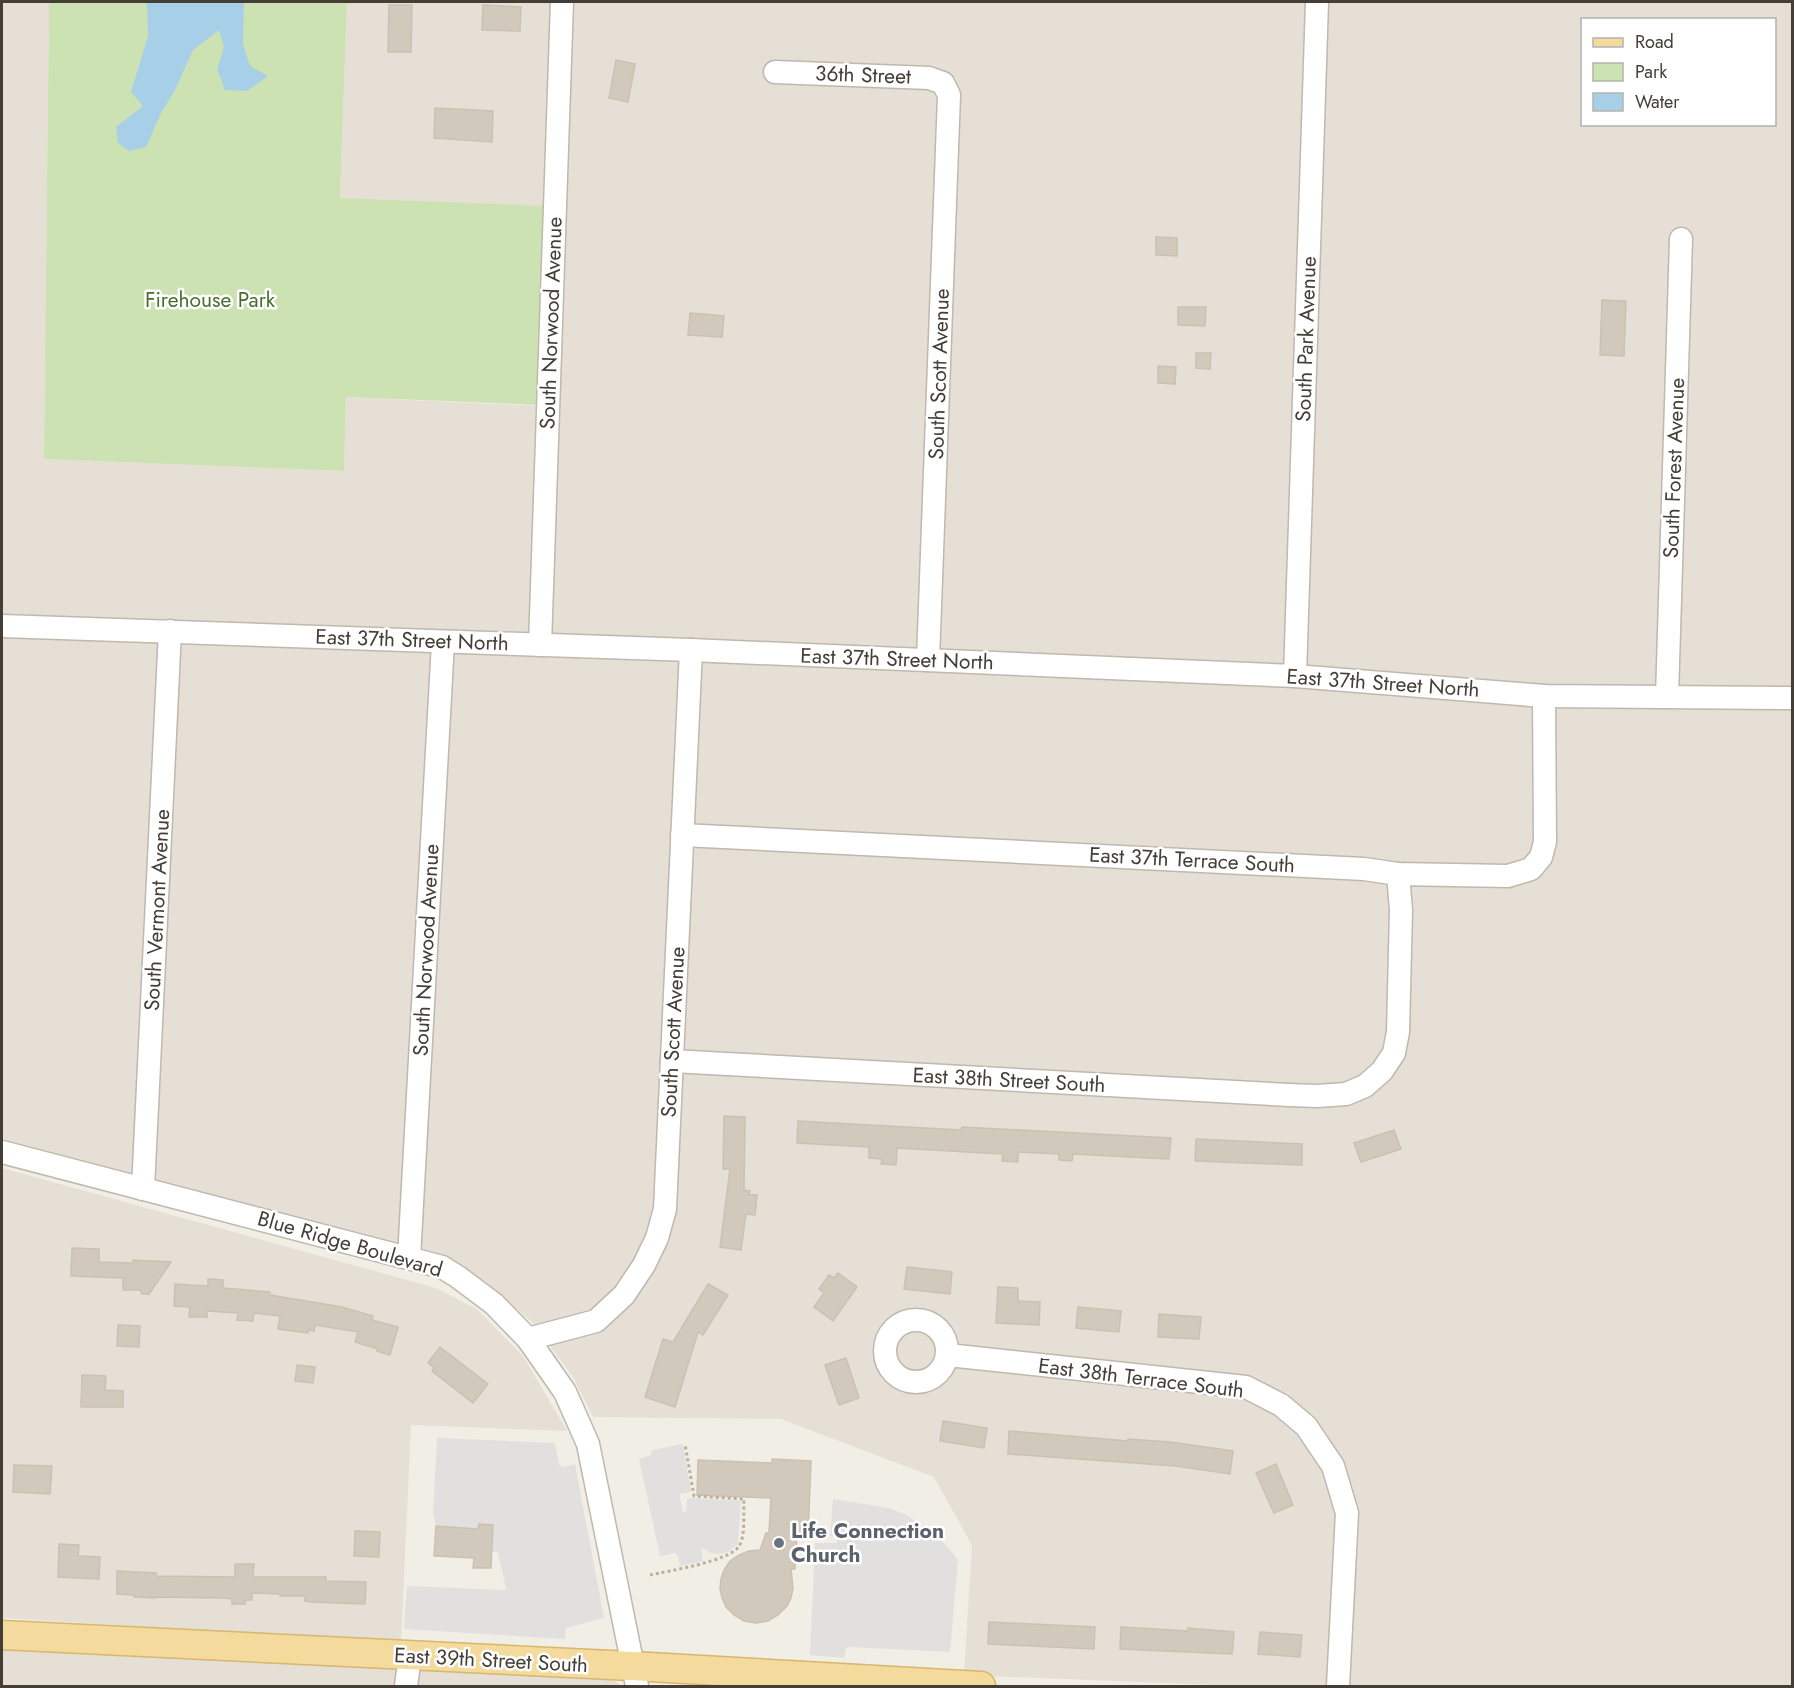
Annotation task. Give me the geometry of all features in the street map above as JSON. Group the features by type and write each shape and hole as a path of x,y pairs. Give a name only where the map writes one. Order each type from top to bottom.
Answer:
{"main road":[{"name":"East 39th Street South","path":"2,1635 410,1656 634,1676 981,1686"}],"street":[{"name":"South Norwood Avenue","path":"540,645 562,2"},
{"name":"South Park Avenue","path":"1295,676 1317,2"},
{"name":"36th Street","path":"775,72 929,78 943,83 946,90"},
{"name":"South Scott Avenue","path":"928,660 949,94 946,90"},
{"name":"South Forest Avenue","path":"1667,697 1681,238"},
{"name":"East 37th Street North","path":"2,626 691,650 1295,676 1544,700 1667,697 1792,698"},
{"name":"South Vermont Avenue","path":"143,1189 170,631"},
{"name":"South Norwood Avenue","path":"409,1258 443,642"},
{"name":"South Scott Avenue","path":"528,1339 596,1321 624,1295 644,1265 657,1238 665,1209 691,650"},
{"name":"East 37th Terrace South","path":"682,835 1364,869 1398,874 1508,876 1531,869 1541,857 1545,842 1544,700"},
{"name":"East 38th Street South","path":"672,1061 1289,1095 1346,1094 1365,1086 1382,1071 1394,1053 1398,1032 1401,910 1398,874"},
{"name":"Blue Ridge Boulevard","path":"2,1152 442,1267 494,1304 528,1339 565,1392 588,1444 634,1676"},
{"name":"East 38th Terrace South","path":"948,1355 1246,1387 1281,1405 1306,1426 1333,1466 1347,1513 1338,1686"},
{"path":"406,1686 410,1656"}],"path":[{"path":"650,1575 727,1556 738,1549 742,1541 744,1499 694,1496 685,1444"}],"shaded area":[{"path":"2,2 49,2 44,459 344,471 346,397 559,407 567,208 340,198 347,2 1792,2 1792,1686 1240,1686 964,1675 972,1545 934,1477 781,1419 593,1417 573,1377 533,1323 485,1281 439,1255 2,1140"},
{"path":"2,1168 436,1288 478,1310 523,1356 567,1431 411,1425 401,1642 2,1618"},
{"path":"437,1438 555,1443 559,1465 564,1467 575,1464 604,1618 566,1628 565,1639 404,1629 407,1586 506,1589 498,1552 492,1552 493,1525 479,1524 478,1529 436,1526 433,1513"},
{"path":"683,1444 691,1492 679,1494 683,1512 686,1511 687,1498 741,1501 738,1544 722,1554 711,1553 702,1548 703,1561 680,1566 675,1553 660,1556 639,1459 651,1455 652,1450"},
{"path":"833,1499 889,1508 905,1514 936,1535 958,1560 950,1652 849,1647 846,1648 844,1658 810,1655 815,1543 837,1543 837,1537 830,1536"},
{"path":"2,1647 612,1680 622,1686 2,1686"}],"green space":[{"name":"Firehouse Park","path":"49,2 347,2 340,198 548,206 537,405 346,397 344,471 44,459"}],"water":[{"path":"147,2 244,2 243,44 250,66 268,76 247,91 225,90 217,69 224,47 219,30 193,50 146,147 129,151 118,143 116,127 143,106 131,92 148,36"}],"building":[{"path":"389,5 412,5 411,52 388,52"},
{"path":"483,5 521,7 520,31 482,30"},
{"path":"616,60 635,64 628,102 609,98"},
{"path":"435,108 493,111 492,142 434,138"},
{"path":"1156,237 1177,238 1177,256 1156,255"},
{"path":"1602,300 1626,301 1624,356 1600,355"},
{"path":"1178,307 1206,307 1205,326 1178,325"},
{"path":"690,313 724,316 722,337 688,335"},
{"path":"1196,353 1211,353 1210,369 1196,368"},
{"path":"1158,366 1176,367 1175,384 1158,383"},
{"path":"724,1116 745,1117 744,1190 750,1191 749,1195 757,1195 755,1215 746,1214 741,1250 720,1247 730,1169 723,1169"},
{"path":"798,1121 1171,1138 1169,1159 1073,1154 1072,1161 1059,1160 1059,1154 1018,1152 1018,1162 1002,1161 1003,1154 897,1148 896,1165 881,1164 882,1159 869,1158 869,1147 797,1143"},
{"path":"1394,1130 1401,1149 1361,1162 1354,1143"},
{"path":"1196,1139 1302,1144 1302,1165 1195,1161"},
{"path":"72,1248 99,1249 99,1262 133,1263 133,1260 171,1262 149,1294 142,1294 140,1290 123,1290 123,1278 71,1276"},
{"path":"907,1267 952,1272 950,1294 904,1289"},
{"path":"838,1273 857,1287 833,1321 814,1307 824,1293 819,1289 829,1275 834,1278"},
{"path":"208,1279 223,1280 223,1288 270,1292 270,1295 342,1307 373,1316 372,1320 398,1327 390,1355 355,1342 358,1332 315,1325 314,1331 309,1330 308,1333 278,1329 280,1316 254,1313 253,1321 237,1320 238,1313 207,1311 207,1317 189,1317 190,1307 174,1306 175,1284 208,1286"},
{"path":"708,1284 728,1295 703,1335 698,1332 675,1407 645,1397 663,1339 673,1342"},
{"path":"998,1287 1018,1288 1018,1301 1040,1302 1039,1325 996,1323"},
{"path":"1078,1307 1121,1311 1119,1332 1076,1328"},
{"path":"1159,1314 1201,1317 1199,1339 1158,1337"},
{"path":"118,1325 140,1326 139,1347 117,1346"},
{"path":"440,1347 488,1384 473,1403 432,1371 434,1368 428,1363"},
{"path":"846,1358 859,1398 839,1405 825,1365"},
{"path":"297,1365 315,1367 313,1383 295,1381"},
{"path":"82,1375 106,1376 105,1390 123,1391 123,1407 81,1407"},
{"path":"943,1421 987,1428 984,1448 940,1441"},
{"path":"1009,1431 1128,1441 1128,1439 1170,1442 1233,1451 1230,1474 1176,1466 1008,1454"},
{"name":"Life Connection Church","path":"772,1459 811,1461 808,1536 797,1536 795,1569 791,1569 793,1588 787,1606 768,1621 756,1623 744,1621 726,1607 720,1589 721,1579 730,1561 749,1551 760,1550 766,1533 769,1533 771,1498 697,1495 698,1460 772,1463"},
{"path":"1276,1464 1293,1505 1274,1513 1256,1473"},
{"path":"14,1465 52,1466 50,1494 13,1492"},
{"path":"479,1524 493,1525 491,1568 473,1568 474,1558 434,1556 436,1526 478,1529"},
{"path":"355,1531 380,1532 379,1557 354,1556"},
{"path":"59,1544 79,1545 78,1556 100,1557 99,1579 58,1577"},
{"path":"235,1564 254,1564 253,1577 326,1577 326,1581 366,1582 365,1604 311,1602 305,1601 305,1596 280,1596 280,1594 252,1593 252,1600 245,1600 245,1604 232,1604 232,1599 224,1598 155,1598 117,1594 117,1571 156,1573 156,1576 235,1577"},
{"path":"989,1622 1095,1627 1094,1649 988,1644"},
{"path":"1121,1627 1188,1631 1188,1628 1234,1632 1232,1654 1120,1649"},
{"path":"1260,1632 1302,1635 1300,1657 1258,1654"}],"place":[{"name":"Life Connection Church","path":"779,1543"}]}
